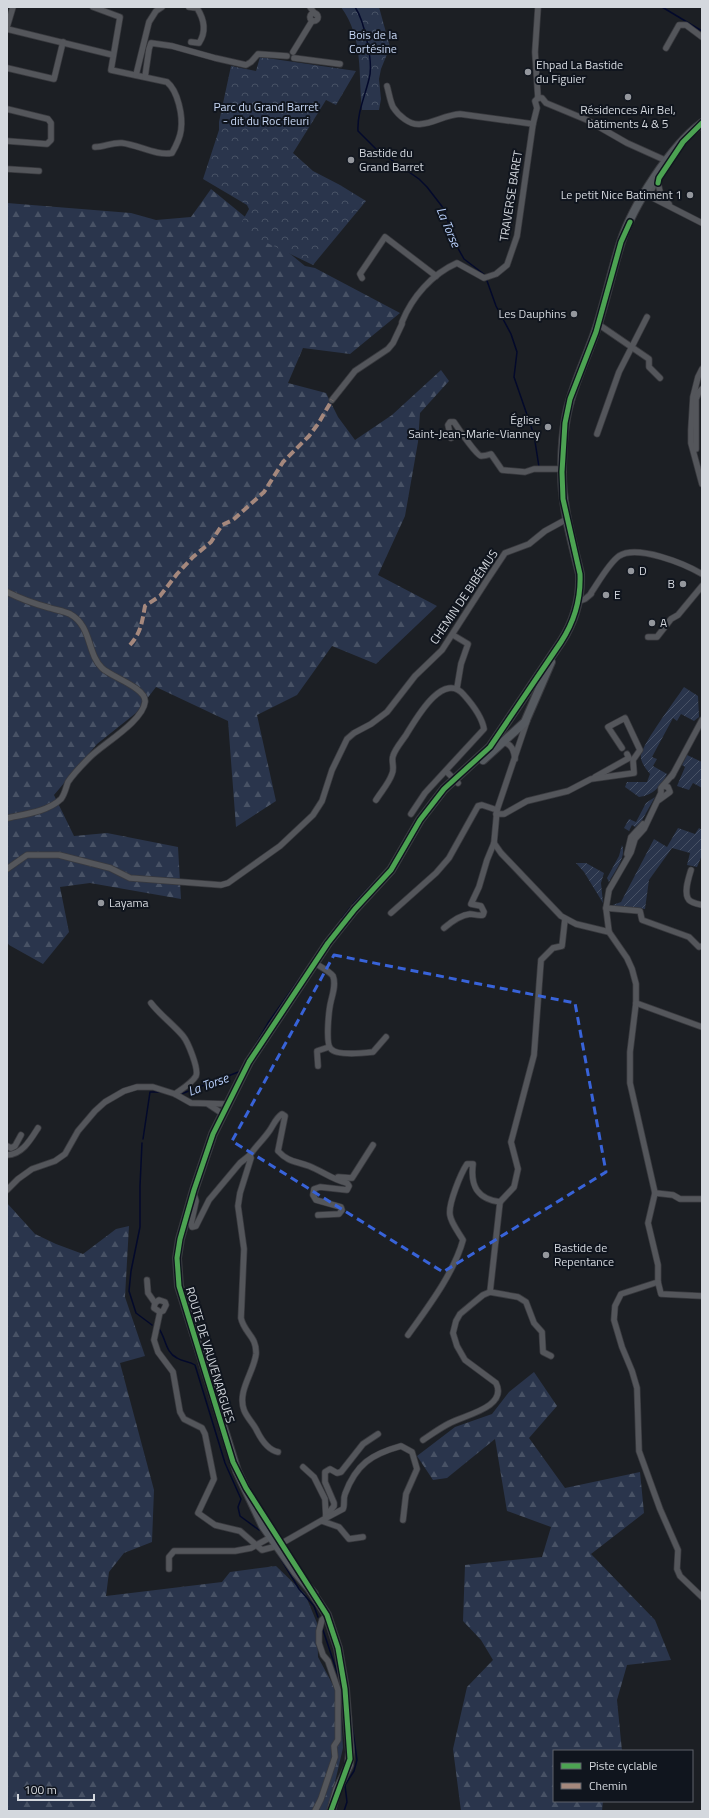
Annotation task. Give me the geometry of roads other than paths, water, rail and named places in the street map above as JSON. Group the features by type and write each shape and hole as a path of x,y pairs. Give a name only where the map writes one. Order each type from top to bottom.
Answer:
{"main road":[{"path":"657,181 667,161 684,140 702,123"},
{"path":"301,985 324,949 347,920 392,870 420,820 432,804 439,800 490,747 505,722 555,651 570,626 577,602 580,574 563,499 562,469 567,412 598,324 621,242 630,222 674,155 702,123"},
{"path":"456,781 503,742 528,717 555,651"},
{"path":"531,684 537,684 540,690"},
{"path":"505,722 513,733"},
{"path":"301,985 331,947 347,920"},
{"name":"ROUTE DE VAUVENARGUES","path":"301,985 250,1062 225,1108 213,1134 194,1190 180,1239 177,1258 178,1286 229,1450 269,1538 277,1546 314,1594 327,1615 338,1648 341,1690 350,1759 330,1811"},
{"name":"ROUTE DE VAUVENARGUES","path":"246,1488 277,1546"}],"street":[{"path":"13,7 7,28 113,55"},
{"path":"93,7 120,16 111,70 167,82 172,86 178,102 181,119 181,131 177,145 172,153 164,155 121,143 111,143 105,147 95,147"},
{"path":"136,75 149,22 156,12 162,7"},
{"path":"189,7 197,8 201,14 204,28 203,37 198,43 191,42"},
{"path":"294,55 312,21 310,15 315,14 310,7"},
{"name":"TRAVERSE BARET","path":"332,400 356,371 388,349 393,343 407,309 436,276 457,263 486,278 502,271 507,265 517,236 533,124 537,108 535,103 538,98 535,52 538,7"},
{"path":"666,48 679,25 686,26 702,37"},
{"path":"7,68 54,80 63,42"},
{"path":"145,77 149,46 151,43 172,46 215,58 244,64 250,63 258,54 287,56 290,52 294,55 340,64"},
{"path":"387,86 394,109 405,119 415,124 421,124 449,115 460,114 533,124"},
{"path":"538,98 544,99 546,103 587,120 627,143 667,161"},
{"path":"537,108 543,108 546,103"},
{"path":"7,109 48,119 51,123 51,140 47,144 7,141"},
{"path":"7,169 39,171"},
{"path":"657,181 661,196"},
{"path":"650,191 661,196 673,208"},
{"path":"650,191 673,208 702,223"},
{"path":"362,278 360,274 386,237 436,276"},
{"path":"597,434 616,377 647,317"},
{"path":"598,324 649,359 649,366 660,378"},
{"path":"702,370 698,377 700,388 694,397 691,430 691,443 702,484"},
{"path":"451,438 448,425 450,422 454,422 470,442 476,454 481,456 491,454 502,470 518,472 534,469 562,469"},
{"name":"CHEMIN DE BIBÉMUS","path":"7,869 27,855 59,855 110,868 130,878 221,885 228,883 280,846 313,815 322,801 332,770 348,739 354,733 371,724 387,712 415,676 442,650 487,580 506,554 529,544 545,531 567,519"},
{"path":"577,602 585,599 591,594 619,557 627,553 638,552 652,555 702,574"},
{"path":"648,637 658,637 671,619 678,615 702,586"},
{"path":"7,592 23,600 70,614 84,628 98,664 113,676 138,689 145,697 146,702 141,712 133,722 100,747 79,768 69,782 60,799 41,810 7,818"},
{"path":"453,635 468,644 457,688"},
{"path":"376,800 392,774 393,756 426,705 434,696 443,690 454,687 457,688 483,722 484,729 425,793 411,814"},
{"path":"444,928 452,921 470,914 483,915 484,912 480,906 471,904 479,887 494,843 496,812 528,717"},
{"path":"591,779 634,773 633,760 640,750 625,718 608,727 622,748"},
{"path":"702,720 666,786 661,788 662,794 648,820 631,837 626,860 609,890 606,908 609,932 627,958 636,984 636,1003 630,1052 630,1083 655,1193 648,1223 658,1265 658,1282 661,1294 702,1296"},
{"path":"513,733 516,756"},
{"path":"503,742 512,748 516,756"},
{"path":"391,913 436,873 449,858 478,806 482,805 504,814 527,802 568,791 629,758 627,754"},
{"path":"446,771 456,781"},
{"path":"662,794 670,792 666,786"},
{"path":"494,843 501,853 554,910 565,919 576,924 609,932"},
{"path":"691,870 687,885 688,896 691,901 702,905"},
{"path":"606,908 640,911 642,920 689,937 699,947 702,946"},
{"path":"490,1292 500,1202 514,1187 518,1169 511,1142 534,1055 541,960 553,948 562,946 565,919"},
{"path":"603,930 607,919"},
{"path":"318,965 332,975 334,980 329,1008 329,1047"},
{"path":"151,1002 158,1012 184,1037 196,1065 197,1075 175,1094"},
{"path":"636,1003 702,1027"},
{"path":"329,1047 338,1054 373,1052 386,1036"},
{"path":"318,1066 317,1051 329,1047"},
{"path":"7,1190 18,1179 32,1169 55,1161 65,1154 78,1131 95,1111 105,1102 124,1092 138,1087 153,1087 175,1094 191,1103 207,1104 225,1108"},
{"path":"207,1104 225,1108"},
{"path":"194,1190 196,1201 191,1224 192,1227 196,1226 210,1200 240,1163 250,1155 257,1144 270,1130 278,1117 282,1114 285,1116 278,1151 295,1163 309,1166 347,1183 349,1186 348,1189 320,1187 314,1189 313,1195 318,1202 341,1207 342,1212 335,1215 318,1215"},
{"path":"7,1155 12,1155 22,1150 38,1128"},
{"path":"7,1146 11,1148 15,1146 21,1135"},
{"path":"334,1178 352,1178 373,1145"},
{"path":"250,1155 251,1158 240,1194 238,1206 244,1249 241,1318 242,1324 255,1340 256,1354 247,1379 243,1400 244,1410 263,1441 273,1451 278,1452"},
{"path":"408,1335 446,1278 463,1240 450,1216 450,1208 463,1170 467,1164 473,1164 474,1187 480,1194 490,1200 500,1202"},
{"path":"655,1193 673,1195 680,1199 702,1199"},
{"path":"146,1280 148,1293 156,1302"},
{"path":"658,1282 621,1294 615,1306 614,1320 637,1388 639,1451 647,1478 678,1550 677,1569 680,1576 702,1597"},
{"path":"423,1440 451,1423 490,1407 498,1395 499,1388 496,1383 465,1360 457,1346 453,1333 456,1321 460,1314 483,1295 490,1292 518,1298 526,1302 534,1323 542,1332 543,1352 551,1356"},
{"path":"156,1302 159,1300 166,1305 163,1311 160,1312 154,1340 158,1352 173,1372 180,1412 184,1419 202,1428 205,1434 210,1456 214,1478 198,1513 215,1525 240,1531 262,1550 277,1546 325,1518 343,1510 345,1495 352,1481 365,1462 373,1456 401,1446 412,1452 417,1469 406,1494 403,1520"},
{"path":"156,1302 154,1308 160,1312"},
{"path":"325,1518 334,1506 325,1482 326,1470 330,1470 337,1474 341,1472 363,1444 378,1434"},
{"path":"302,1467 314,1478 325,1499 325,1518"},
{"path":"325,1518 338,1527 349,1539 363,1537"},
{"path":"169,1569 169,1557 174,1551 235,1551 251,1548 269,1538"},
{"path":"315,1811 321,1799 335,1757 334,1746 338,1740 341,1690 328,1661 323,1656 319,1643 319,1631 322,1620 327,1615"}],"waterway":[{"name":"La Torse","path":"355,7 365,31 370,63 369,79 360,111 358,131 377,150 419,179 427,187 444,209 455,243 464,259 485,275"},
{"path":"662,7 702,31"},
{"name":"La Torse","path":"486,278 496,306 511,334 517,352 514,377 534,435 539,467"},
{"name":"La Torse","path":"353,904 376,880"},
{"name":"La Torse","path":"342,918 350,908"},
{"name":"La Torse","path":"249,1056 268,1023 304,972"},
{"name":"La Torse","path":"181,1094 241,1071"},
{"path":"143,1139 150,1092 160,1092"},
{"path":"142,1143 140,1227 131,1271 129,1291 136,1313 152,1325"},
{"path":"159,1329 170,1352 179,1359 195,1365 225,1463 241,1499 238,1507 240,1516 259,1530"},
{"path":"278,1554 299,1589 314,1606 318,1617"},
{"path":"322,1627 339,1678"},
{"path":"344,1811 347,1802 345,1785 354,1771 357,1760 351,1717"}],"place":[{"name":"Ehpad La Bastide du Figuier","path":"528,72"},
{"name":"Résidences Air Bel, bâtiments 4 & 5","path":"628,97"},
{"name":"Bastide du Grand Barret","path":"351,160"},
{"name":"Le petit Nice Batiment 1","path":"690,195"},
{"name":"Les Dauphins","path":"574,314"},
{"name":"Église Saint-Jean-Marie-Vianney","path":"548,427"},
{"name":"D","path":"631,571"},
{"name":"B","path":"683,584"},
{"name":"E","path":"606,595"},
{"name":"A","path":"652,623"},
{"name":"Layama","path":"101,903"},
{"name":"Bastide de Repentance","path":"546,1255"}],"park label":[{"name":"Bois de la Cortésine","path":"373,42"},
{"name":"Parc du Grand Barret - dit du Roc fleuri","path":"266,114"}]}
